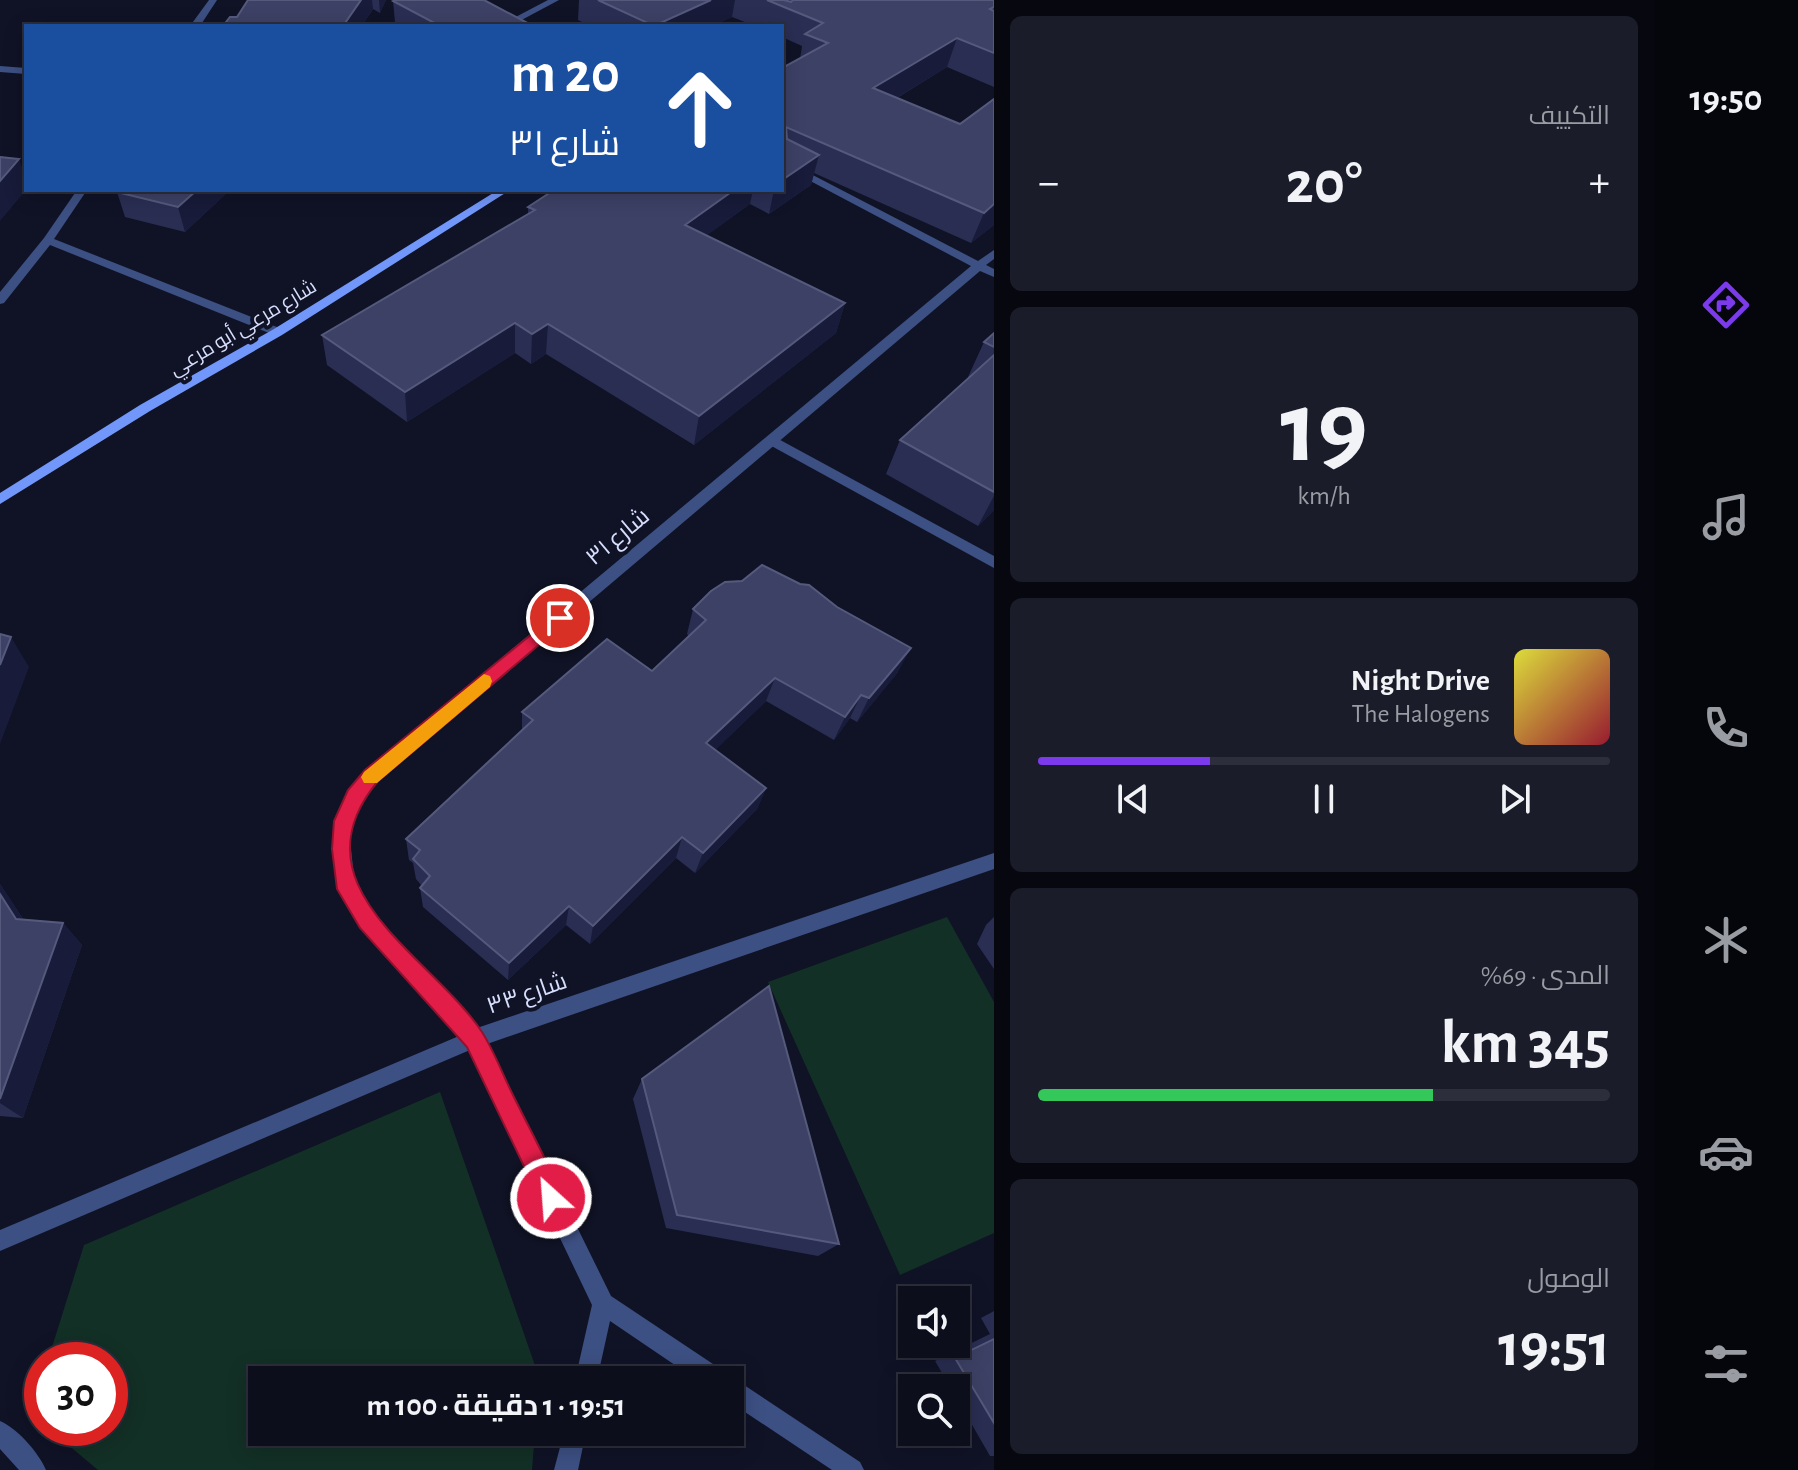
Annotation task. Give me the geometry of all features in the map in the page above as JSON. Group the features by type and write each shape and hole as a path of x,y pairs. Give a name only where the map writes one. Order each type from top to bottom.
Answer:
{"main road":[{"name":"شارع مرعي أبو مرعي","path":"0,499 145,408 278,332 502,192"}],"street":[{"path":"196,24 213,0"},
{"path":"513,21 555,0"},
{"path":"0,69 24,71"},
{"path":"784,163 994,274"},
{"path":"0,300 48,240 81,192"},
{"path":"48,240 278,332"},
{"name":"شارع ٣١","path":"603,1304 474,1039 368,921 347,889 342,849 343,821 354,796 372,776 994,253"},
{"path":"771,440 994,563"},
{"name":"شارع ٣٣","path":"0,1241 474,1039 994,861"},
{"path":"589,1366 603,1304 696,1366"},
{"path":"744,1398 852,1470"},
{"path":"0,1432 34,1470"},
{"path":"566,1470 572,1446"}],"green space":[{"path":"947,917 994,1002 994,1233 900,1275 768,982"},
{"path":"440,1092 535,1366 248,1366 248,1446 534,1446 532,1470 98,1470 69,1446 128,1446 128,1342 54,1342 84,1245"}],"building":[{"path":"248,0 361,0 344,24 225,24 230,17 237,17"},
{"path":"484,0 529,24 436,24 393,1"},
{"path":"598,0 711,0 658,24 650,24"},
{"path":"767,0 994,0 994,7 990,9 994,11 994,53 957,38 873,88 960,124 994,99 994,204 984,213 786,127 787,139 819,155 784,179 784,67 828,43 805,34 823,23"},
{"path":"0,157 19,159 0,181"},
{"path":"117,192 195,192 178,207"},
{"path":"551,192 731,192 685,225 845,303 699,416 548,324 532,334 515,323 405,392 322,335 535,210 528,207"},
{"path":"994,333 994,347 984,342"},
{"path":"994,355 994,492 900,440"},
{"path":"762,565 800,584 809,585 837,607 911,648 869,698 861,695 845,717 775,678 706,743 766,788 703,853 682,837 593,926 569,906 509,963 420,888 430,876 413,859 420,850 406,839 533,720 522,712 607,639 652,671 706,620 693,609 711,591 725,582 742,581"},
{"path":"0,634 11,637 0,665"},
{"path":"0,894 16,919 63,923 0,1099"},
{"path":"769,986 839,1244 677,1215 642,1079"},
{"path":"994,1339 994,1423 970,1383 970,1374 965,1374 955,1358 970,1358 970,1351"}],"slow traffic":[{"path":"370,777 484,681"}],"route":[{"path":"551,1198 474,1039 368,921 347,889 342,849 343,821 354,796 372,776 560,618"}]}
